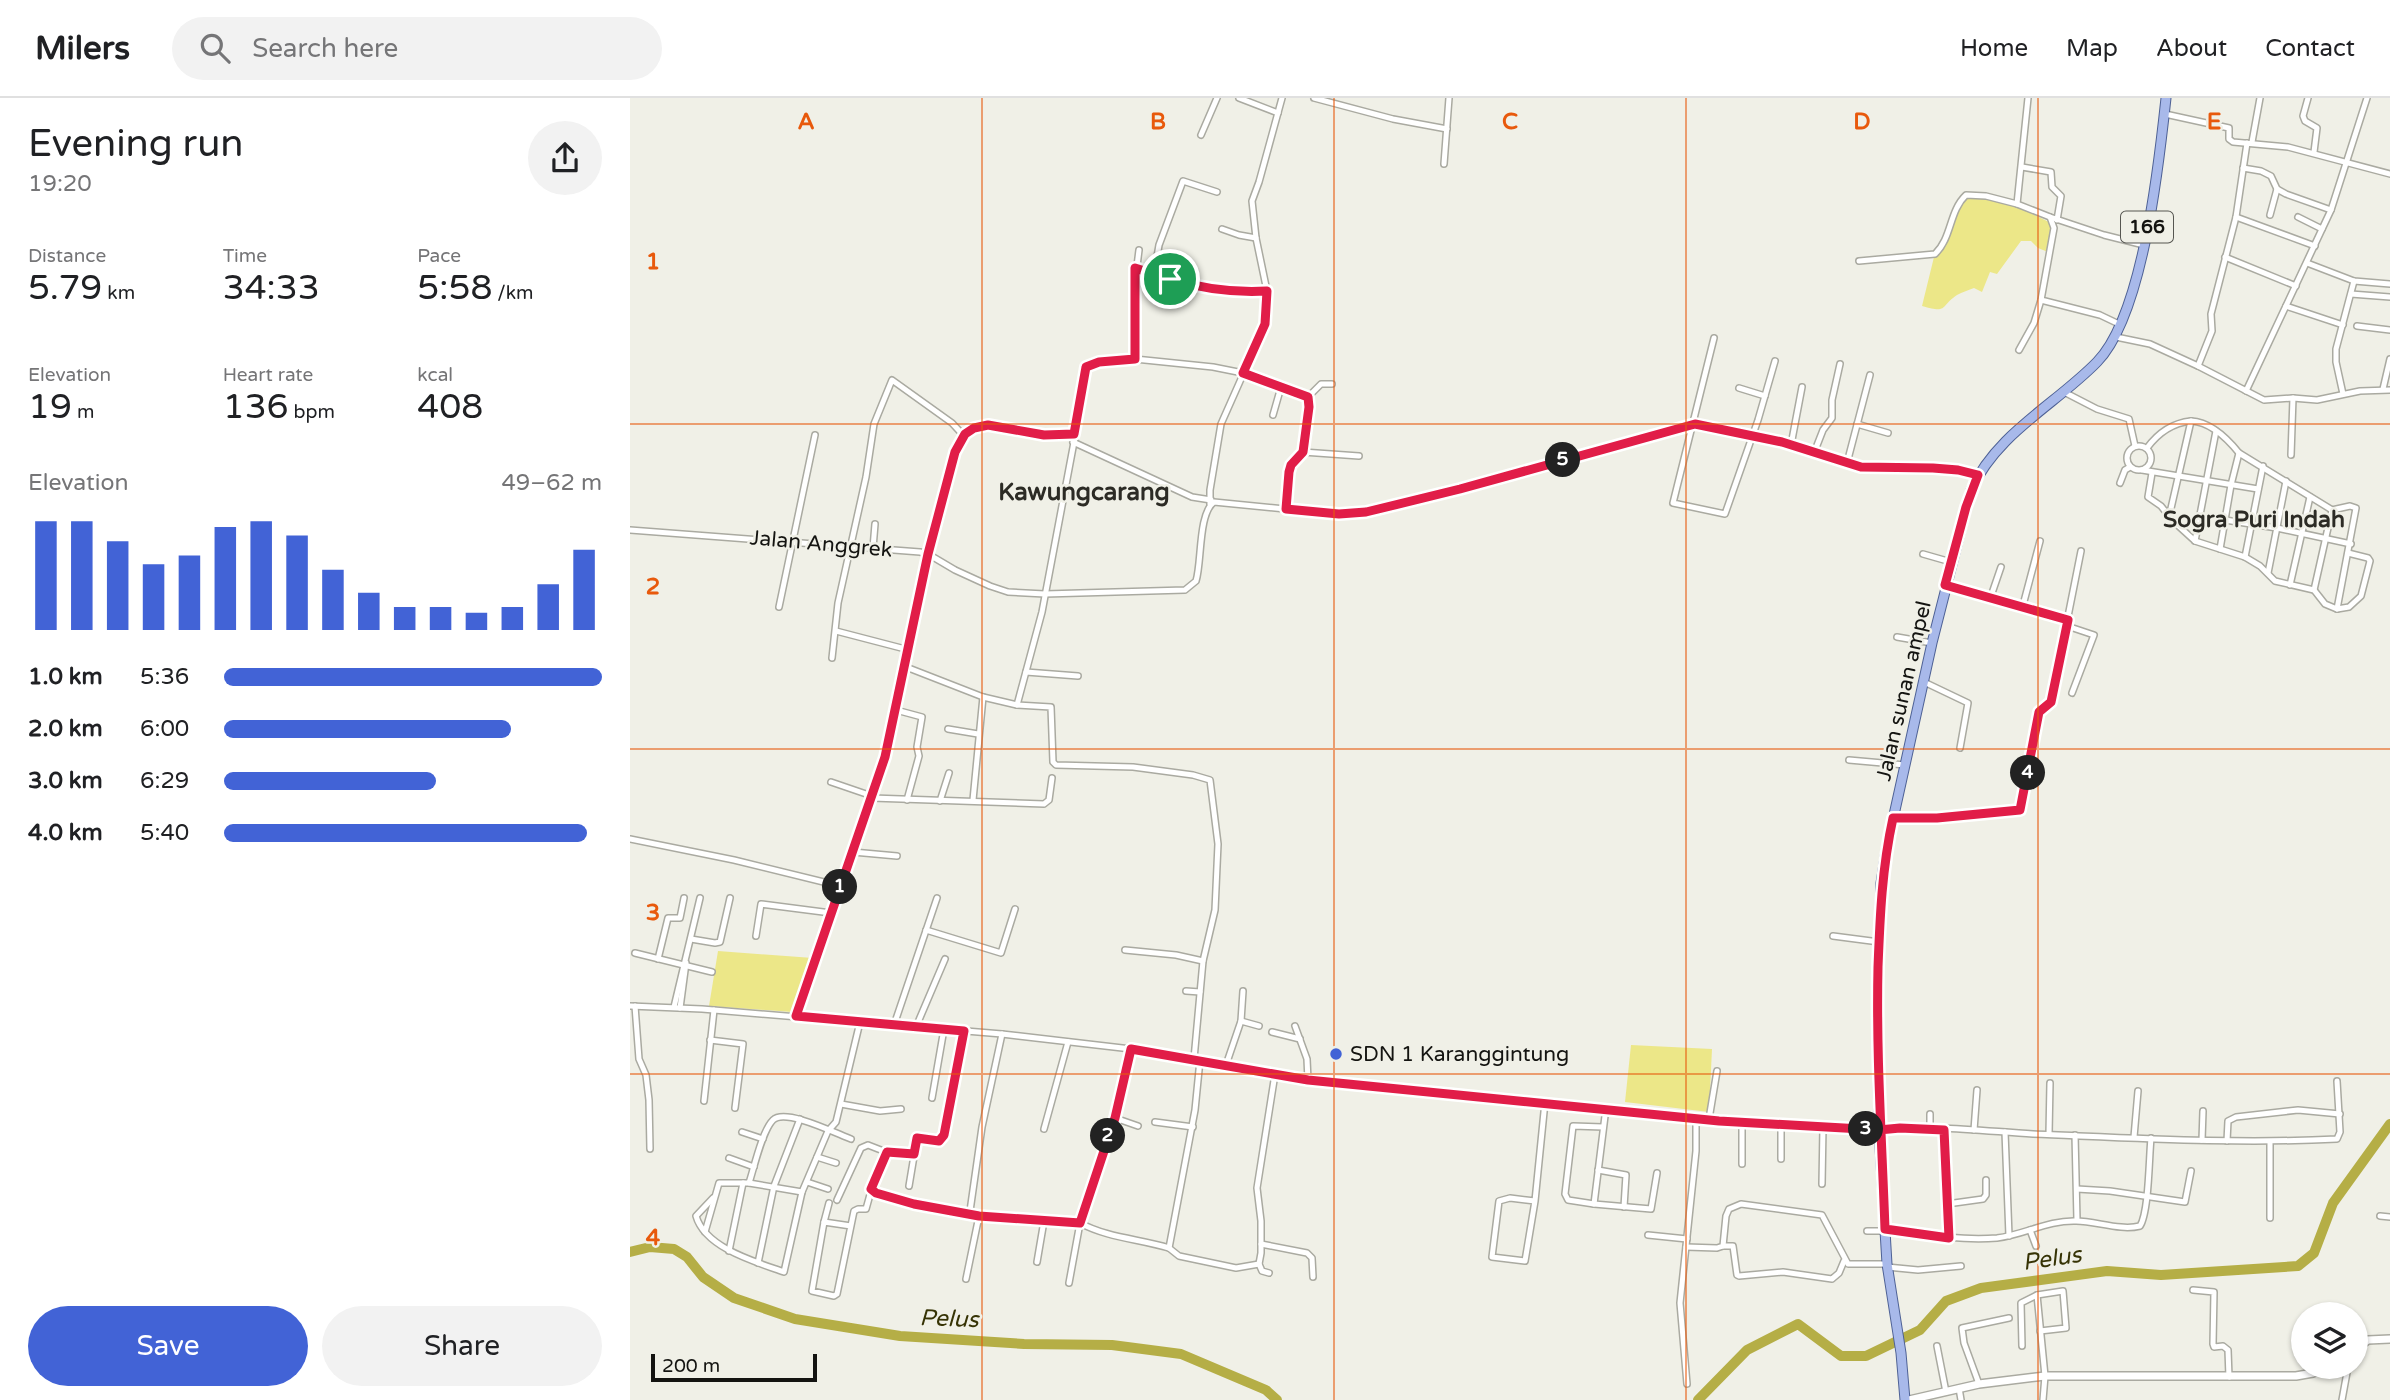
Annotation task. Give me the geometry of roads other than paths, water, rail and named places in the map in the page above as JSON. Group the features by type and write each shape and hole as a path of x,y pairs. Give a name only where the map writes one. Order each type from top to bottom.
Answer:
{"main road":[{"name":"Jalan sunan ampel","path":"1907,1400 1887,1266 1885,1230 1879,1210 1877,1013 1881,883 1893,818 1945,585 1966,507 1978,475 2001,444 2098,361 2116,337 2134,288 2144,244 2166,98"}],"street":[{"path":"1201,135 1217,98"},
{"path":"1239,98 1278,113"},
{"path":"1210,502 1221,424 1265,324 1267,291 1256,238 1252,201 1282,98"},
{"path":"1314,98 1346,108 1447,129"},
{"path":"1346,108 1349,98"},
{"path":"1444,164 1449,98"},
{"path":"2017,204 2028,98"},
{"path":"2157,98 2166,98"},
{"path":"2198,366 2212,331 2211,314 2236,217 2243,167 2260,98"},
{"path":"2308,98 2303,116 2305,121 2317,128 2314,152"},
{"path":"2246,391 2331,210 2367,98"},
{"path":"2165,114 2229,128 2230,141 2314,152 2390,174"},
{"path":"2019,350 2034,323 2041,300 2054,228 2053,218 2061,196 2052,187 2051,172 2022,167"},
{"path":"2243,167 2261,171 2271,177 2277,189 2270,215"},
{"path":"1153,274 1159,245 1183,181 1217,192"},
{"path":"2277,189 2331,210"},
{"path":"1859,261 1935,254 1944,244 1958,206 1966,195 1986,196 2017,204 2104,235 2144,244"},
{"path":"2236,217 2315,246"},
{"path":"2298,217 2322,229"},
{"path":"1222,229 1256,238"},
{"path":"1135,359 1135,268 1139,250"},
{"path":"2225,257 2296,286"},
{"path":"2307,263 2354,281 2390,284"},
{"path":"1135,268 1202,288 1236,292 1267,291"},
{"path":"2343,394 2336,356 2354,281"},
{"path":"2351,294 2390,297"},
{"path":"2041,300 2100,316 2121,325"},
{"path":"2286,306 2343,325"},
{"path":"2357,326 2390,330"},
{"path":"2116,337 2150,344 2264,400 2318,400 2343,394 2387,390 2390,359"},
{"path":"1714,338 1673,503 1721,515 1726,511 1775,361"},
{"path":"1017,705 1045,594 1086,367 1099,362 1135,359 1213,367 1243,373 1308,397"},
{"path":"1814,453 1823,430 1833,415 1832,400 1840,364"},
{"path":"1847,464 1870,375"},
{"path":"832,658 838,603 866,477 874,424 892,380 967,434"},
{"path":"1308,397 1321,384 1332,384"},
{"path":"1273,415 1281,387"},
{"path":"1791,445 1802,387"},
{"path":"1739,388 1765,396"},
{"path":"2062,392 2097,409 2129,419 2135,446"},
{"path":"1286,509 1291,465 1303,452 1308,397"},
{"path":"2291,455 2293,398"},
{"path":"2147,448 2161,432 2177,424 2192,421 2209,425 2239,453 2332,510 2356,506 2337,609"},
{"path":"2169,517 2192,421"},
{"path":"1073,442 1210,502 1339,514 1366,512 1460,489 1693,424 1791,445 1847,464 1877,468 1943,469 1978,475"},
{"path":"1857,424 1888,433"},
{"path":"796,1016 885,757 949,468 967,434 992,425 1044,435 1074,434"},
{"path":"2195,541 2216,431"},
{"path":"779,607 815,435"},
{"path":"2135,446 2147,448"},
{"path":"2130,467 2127,455 2135,446"},
{"path":"2142,470 2151,463 2147,448"},
{"path":"1303,452 1359,456"},
{"path":"2220,549 2239,453"},
{"path":"2245,557 2263,466"},
{"path":"2120,484 2125,470 2130,467 2152,473 2258,489"},
{"path":"2152,473 2148,497 2161,506 2195,541 2245,557 2275,581 2314,590 2325,604 2337,609 2349,607 2358,600 2364,590 2368,558 2348,553"},
{"path":"2268,573 2286,481"},
{"path":"2290,585 2310,497"},
{"name":"Jalan Anggrek","path":"630,530 928,554 955,570 1008,592 1045,594 1189,589 1198,575 1210,502"},
{"path":"2314,590 2332,510"},
{"path":"2225,520 2351,544"},
{"path":"873,548 874,524"},
{"path":"2022,609 2039,541"},
{"path":"1893,818 1937,818 2020,810 2039,712 2051,702 2081,551"},
{"path":"1923,554 1951,562"},
{"path":"1990,599 2001,567"},
{"path":"1945,585 2068,623 2094,635 2072,694"},
{"path":"836,631 909,650"},
{"path":"1897,638 1932,643"},
{"path":"906,667 983,697 1017,705 1051,706 1056,765 1133,767 1193,775 1210,780 1217,844 1214,910 1203,961 1192,1127 1169,1248"},
{"path":"1026,672 1078,676"},
{"path":"1924,680 1968,703 1960,748"},
{"path":"973,800 983,697"},
{"path":"896,710 922,717 917,747 919,756 907,800"},
{"path":"948,729 978,734"},
{"path":"1849,760 1905,765"},
{"path":"940,801 949,773"},
{"path":"831,782 872,797 1044,804 1049,800 1052,778"},
{"path":"630,839 734,860 840,886"},
{"path":"853,852 897,856"},
{"path":"658,959 668,918 680,918 684,898"},
{"path":"677,1007 700,898"},
{"path":"691,939 720,942 730,898"},
{"path":"894,1025 937,898"},
{"path":"756,936 761,904 831,913"},
{"path":"926,930 1001,953 1015,909"},
{"path":"1833,936 1879,942"},
{"path":"1125,950 1176,955 1203,961"},
{"path":"635,953 685,963 712,972"},
{"path":"916,1027 945,959"},
{"path":"1186,991 1200,992"},
{"path":"1226,1065 1241,1021 1243,991"},
{"path":"650,1149 649,1100 646,1075 639,1059 633,1006 796,1016 1002,1034 1131,1049 1308,1080 1696,1118 1879,1130 1974,1130 2270,1143 2339,1138 2337,1081"},
{"path":"704,1101 714,1010"},
{"path":"1241,1021 1259,1026"},
{"path":"713,1198 696,1216 705,1232 729,1251 785,1270 802,1192 828,1131 836,1122 860,1022"},
{"path":"1295,1026 1307,1059 1308,1080"},
{"path":"932,1098 944,1029"},
{"path":"909,1186 917,1138 939,1141 944,1135 964,1031"},
{"path":"1272,1032 1300,1040"},
{"path":"971,1214 982,1127 1002,1034"},
{"path":"710,1040 743,1044 735,1108"},
{"path":"1044,1129 1068,1042"},
{"path":"1069,1283 1080,1223 1115,1118 1131,1049"},
{"path":"1709,1119 1717,1072"},
{"path":"1269,1273 1262,1270 1259,1264 1261,1244 1257,1188 1275,1074"},
{"path":"2049,1134 2050,1083"},
{"path":"1974,1130 1977,1090"},
{"path":"2134,1138 2138,1091"},
{"path":"1535,1201 1510,1198 1499,1201 1492,1257 1525,1261 1535,1201 1545,1102"},
{"path":"841,1104 880,1111 901,1109"},
{"path":"1594,1204 1606,1108"},
{"path":"2227,1141 2228,1121 2231,1119 2298,1110 2340,1114"},
{"path":"2202,1140 2203,1111"},
{"path":"1930,1114 1930,1129"},
{"path":"729,1251 746,1183 763,1139 775,1118 783,1116 800,1119 851,1139"},
{"path":"1115,1118 1138,1126"},
{"path":"1687,1384 1680,1317 1696,1151 1696,1118"},
{"path":"758,1263 774,1186 800,1119"},
{"path":"1155,1122 1192,1127"},
{"path":"1742,1122 1742,1164"},
{"path":"1603,1127 1574,1125 1564,1197 1594,1204 1649,1210 1653,1208 1657,1174"},
{"path":"1781,1125 1782,1159"},
{"path":"1822,1184 1823,1127"},
{"path":"1944,1130 1949,1238"},
{"path":"742,1132 763,1139"},
{"path":"2005,1132 2009,1236"},
{"path":"2075,1135 2077,1220"},
{"path":"1867,1231 1885,1230 1949,1238 2009,1236 2052,1222 2077,1220 2140,1226 2146,1198 2151,1138"},
{"path":"2270,1143 2270,1218"},
{"path":"837,1200 861,1148 868,1145 887,1152 914,1154"},
{"path":"829,1203 811,1289 834,1296 837,1294 855,1209 866,1209 871,1189 887,1152"},
{"path":"817,1157 836,1163"},
{"path":"729,1158 754,1167"},
{"path":"1598,1170 1626,1175 1624,1207"},
{"path":"2077,1189 2185,1202 2191,1171"},
{"path":"1947,1204 1983,1199 1986,1195 1986,1180"},
{"path":"807,1182 828,1189"},
{"path":"705,1232 719,1184 746,1183 802,1192"},
{"path":"871,1189 876,1193 914,1204 979,1216 1080,1223 1113,1236 1169,1248 1179,1256 1236,1268 1259,1264"},
{"path":"1723,1246 1726,1216 1730,1209 1741,1204 1822,1215 1844,1261 1852,1265 1918,1270 1961,1266"},
{"path":"966,1279 979,1216"},
{"path":"2380,1216 2390,1217"},
{"path":"1037,1262 1044,1221"},
{"path":"824,1222 851,1226"},
{"path":"2030,1230 2036,1247"},
{"path":"1648,1235 1687,1239"},
{"path":"1261,1244 1298,1249 1307,1253 1312,1258 1313,1277"},
{"path":"1686,1247 1733,1246 1739,1276 1783,1272 1832,1279 1839,1273 1844,1261"},
{"path":"2193,1290 2214,1292 2213,1344 2214,1347 2223,1346 2228,1350 2229,1377"},
{"path":"2022,1346 2021,1303 2037,1295 2060,1291 2065,1293 2066,1328 2040,1331"},
{"path":"2037,1295 2045,1376 2043,1400"},
{"path":"1979,1384 1964,1343 1962,1328 2009,1318"},
{"path":"2368,1340 2390,1339"},
{"path":"1937,1346 1946,1392"},
{"path":"1907,1400 1979,1384 2045,1376 2291,1376"},
{"path":"2342,1400 2346,1379"},
{"path":"1959,1388 1961,1400"}],"waterway":[{"name":"Pelus","path":"1698,1400 1747,1350 1798,1324 1841,1356 1866,1356 1920,1330 1946,1301 1981,1288 2107,1271 2161,1275 2298,1266 2314,1253 2333,1203 2390,1124"},
{"name":"Pelus","path":"630,1252 650,1247 674,1249 687,1257 703,1277 734,1298 795,1319 900,1336 1024,1344 1112,1345 1181,1354 1266,1390 1277,1400"}],"place":[{"name":"SDN 1 Karanggintung","path":"1336,1054"}],"district":[{"name":"Kawungcarang","path":"1084,492"},
{"name":"Sogra Puri Indah","path":"2254,520"}]}
